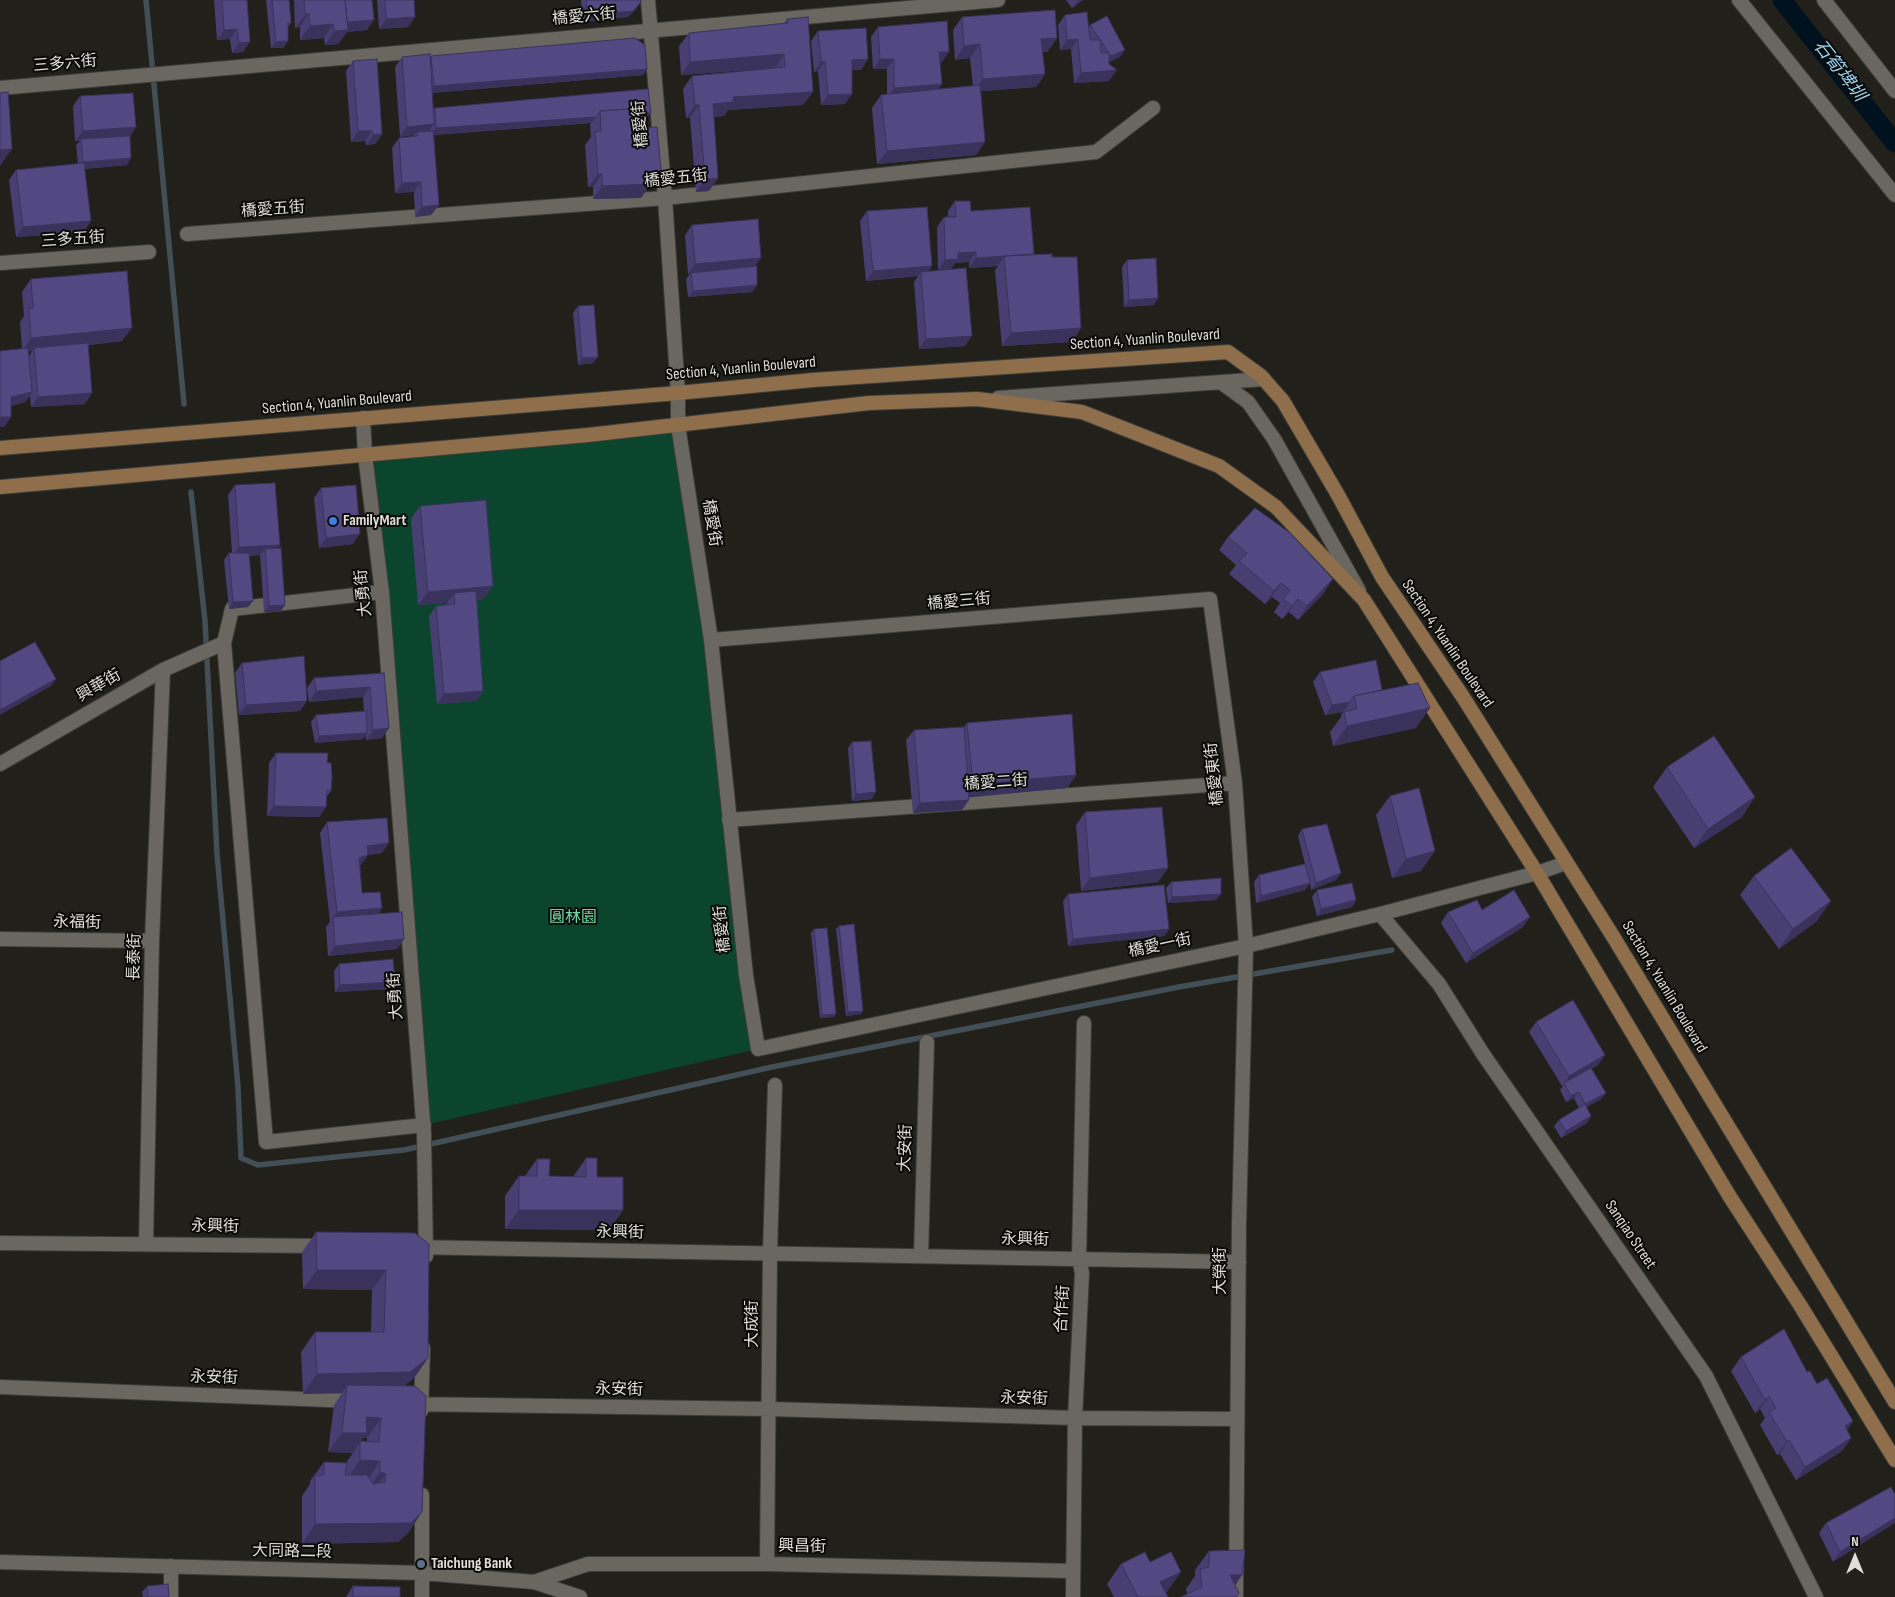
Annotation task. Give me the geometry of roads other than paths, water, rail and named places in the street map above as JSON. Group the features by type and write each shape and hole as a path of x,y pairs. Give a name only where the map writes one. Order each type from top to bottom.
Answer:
{"main road":[{"name":"Section 4, Yuanlin Boulevard","path":"0,448 678,393 813,380 1228,352 1264,379 1283,401 1315,454 1382,577 1463,697 1614,938 1895,1402"},
{"path":"0,487 678,425 869,403 977,399 1082,412 1219,466 1276,506 1364,600 1537,873 1730,1197 1800,1305 1895,1460"}],"street":[{"name":"橋愛街","path":"648,0 665,198 678,393 678,425 711,640 746,975 758,1049"},
{"name":"橋愛六街","path":"133,76 650,29 998,0"},
{"path":"1739,0 1895,195"},
{"path":"1824,0 1895,91"},
{"name":"三多六街","path":"0,88 133,76"},
{"name":"橋愛五街","path":"187,234 665,198 1096,152 1153,108"},
{"name":"三多五街","path":"0,263 149,252"},
{"path":"977,399 1264,379"},
{"path":"1222,383 1248,402 1274,439 1364,600"},
{"name":"大勇街","path":"363,418 365,455 382,592 426,1156 426,1267"},
{"path":"382,592 232,609 221,644 266,1142 424,1130"},
{"name":"橋愛三街","path":"711,640 1210,599"},
{"name":"橋愛東街","path":"1210,599 1235,783 1246,953"},
{"name":"興華街","path":"0,764 163,670 221,644"},
{"name":"長泰街","path":"146,1244 152,942 163,670"},
{"path":"0,764 0,772"},
{"name":"橋愛二街","path":"729,820 1235,783"},
{"name":"橋愛一街","path":"758,1049 1246,953 1380,914 1537,873 1566,863"},
{"name":"Sanqiao Street","path":"1380,914 1439,984 1484,1054 1706,1376 1816,1597"},
{"name":"永福街","path":"0,938 152,942"},
{"name":"大榮街","path":"1236,1597 1239,1262 1246,953"},
{"name":"合作街","path":"1074,1597 1072,1571 1075,1418 1082,1273 1080,1259 1084,1023"},
{"name":"大安街","path":"921,1256 926,1042"},
{"name":"大成街","path":"767,1564 770,1410 770,1253 775,1085"},
{"name":"永興街","path":"0,1243 339,1246"},
{"name":"永興街","path":"397,1247 1239,1262"},
{"path":"422,1424 424,1336"},
{"name":"永安街","path":"0,1387 372,1402"},
{"name":"永安街","path":"392,1403 1075,1418 1237,1419"},
{"path":"422,1484 422,1597"},
{"name":"大同路二段","path":"0,1562 422,1573 534,1582 580,1597"},
{"name":"興昌街","path":"534,1582 588,1564 767,1564 1072,1571"},
{"path":"171,1566 171,1597"}],"waterway":[{"path":"146,0 184,404"},
{"name":"石筍埤圳","path":"1782,0 1895,143"},
{"path":"191,492 205,621 217,854 238,1087 241,1158 258,1165 404,1150 772,1067 1179,987 1392,950"}],"place":[{"name":"FamilyMart","path":"333,521"},
{"name":"Taichung Bank","path":"421,1564"}],"park label":[{"name":"圓林園","path":"573,918"}]}
